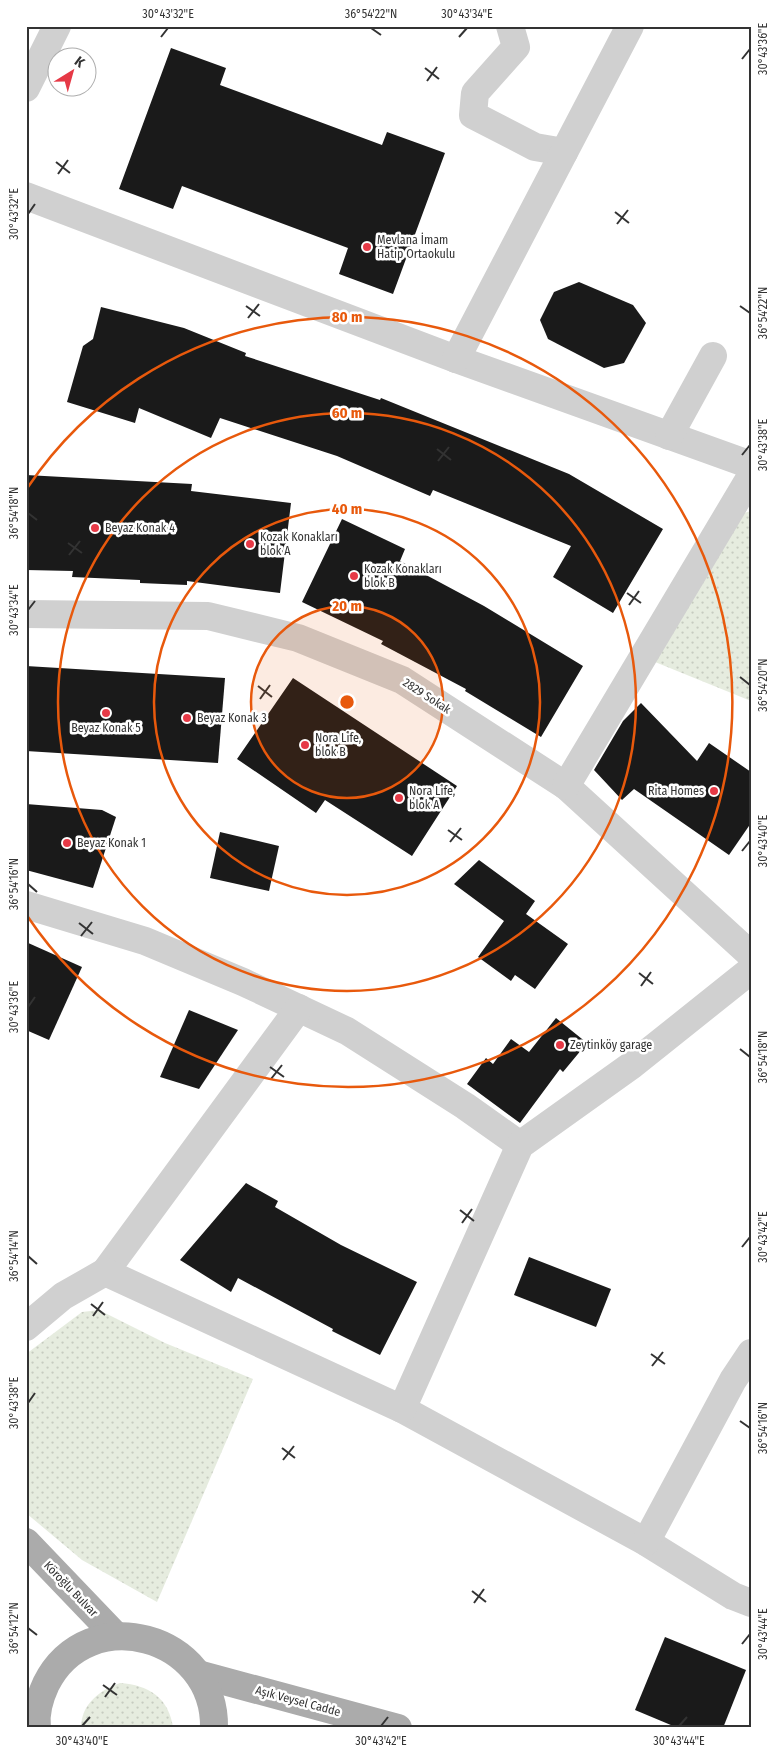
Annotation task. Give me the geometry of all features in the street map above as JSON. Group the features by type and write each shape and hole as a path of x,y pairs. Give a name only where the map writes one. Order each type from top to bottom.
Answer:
{"main road":[{"name":"Köroğlu Bulvar","path":"26,1542 116,1636"},
{"path":"36,1728 31,1695 69,1655 92,1642 116,1636 140,1637 163,1644 182,1657 198,1674 209,1694 214,1716 214,1728"},
{"name":"Aşık Veysel Cadde","path":"198,1674 398,1728"}],"street":[{"path":"26,88 57,26"},
{"path":"510,26 516,47 475,93 473,116 535,147 564,152"},
{"path":"456,359 630,26"},
{"path":"26,196 456,359 751,465"},
{"path":"669,436 713,356"},
{"path":"566,786 751,476"},
{"name":"2829 Sokak","path":"26,614 208,616 298,638 402,680 566,786 751,955"},
{"path":"26,905 145,941 347,1031 465,1106 520,1145"},
{"path":"402,1410 520,1145 632,1065 751,970"},
{"path":"26,1327 63,1296 105,1272 299,1008"},
{"path":"105,1272 402,1410 646,1542 733,1596 751,1603"},
{"path":"646,1542 733,1380 751,1353"}],"shaded area":[{"path":"751,511 751,701 655,662 744,513"},
{"path":"99,1310 165,1343 253,1379 157,1602 82,1560 26,1513 26,1354 82,1312"},
{"path":"120,1683 140,1687 156,1695 167,1709 173,1728 81,1728 84,1712 93,1699 105,1690"}],"building":[{"path":"171,48 226,68 220,85 382,145 387,132 445,153 393,294 339,274 348,248 182,186 173,209 119,189"},
{"path":"579,282 633,305 646,323 624,363 604,368 548,339 540,320 554,292"},
{"path":"101,307 184,328 246,353 245,356 380,400 381,398 569,474 663,529 613,613 553,577 571,546 433,490 430,496 337,456 220,418 211,438 139,408 135,423 67,402 83,346 93,339"},
{"path":"26,475 192,484 191,491 291,503 280,593 187,581 187,585 140,583 140,580 72,577 73,571 26,570"},
{"path":"342,519 405,549 400,561 484,606 583,666 541,737 465,691 466,689 381,644 383,641 302,602"},
{"path":"26,666 225,678 218,763 26,751"},
{"path":"293,678 457,786 412,856 325,800 316,813 237,759"},
{"path":"641,703 697,761 709,743 751,772 751,823 729,855 634,789 622,800 594,770 623,721"},
{"name":"Beyaz Konak 1","path":"26,804 102,810 116,817 93,888 26,870"},
{"path":"220,832 279,846 269,891 210,878"},
{"path":"479,860 535,901 526,914 568,944 535,989 515,975 511,981 478,957 504,921 454,884"},
{"path":"26,942 82,967 49,1040 26,1030"},
{"path":"189,1010 238,1030 199,1089 160,1077"},
{"path":"556,1018 587,1043 563,1072 560,1069 520,1123 467,1084 486,1058 493,1064 511,1039 529,1052"},
{"path":"246,1183 278,1201 275,1207 341,1245 417,1282 380,1355 332,1331 333,1329 238,1278 231,1292 180,1260"},
{"path":"529,1257 611,1289 596,1327 514,1295"},
{"path":"665,1637 746,1670 723,1728 678,1728 635,1710"}],"place":[{"name":"Mevlana İmam Hatip Ortaokulu","path":"367,247"},
{"name":"Beyaz Konak 4","path":"95,528"},
{"name":"Kozak Konakları blok A","path":"250,544"},
{"name":"Kozak Konakları blok B","path":"354,576"},
{"name":"Beyaz Konak 5","path":"106,713"},
{"name":"Beyaz Konak 3","path":"187,718"},
{"name":"Nora Life, blok B","path":"305,745"},
{"name":"Rita Homes","path":"714,791"},
{"name":"Nora Life, blok A","path":"399,798"},
{"name":"Beyaz Konak 1","path":"67,843"},
{"name":"Zeytinköy garage","path":"560,1045"}]}
